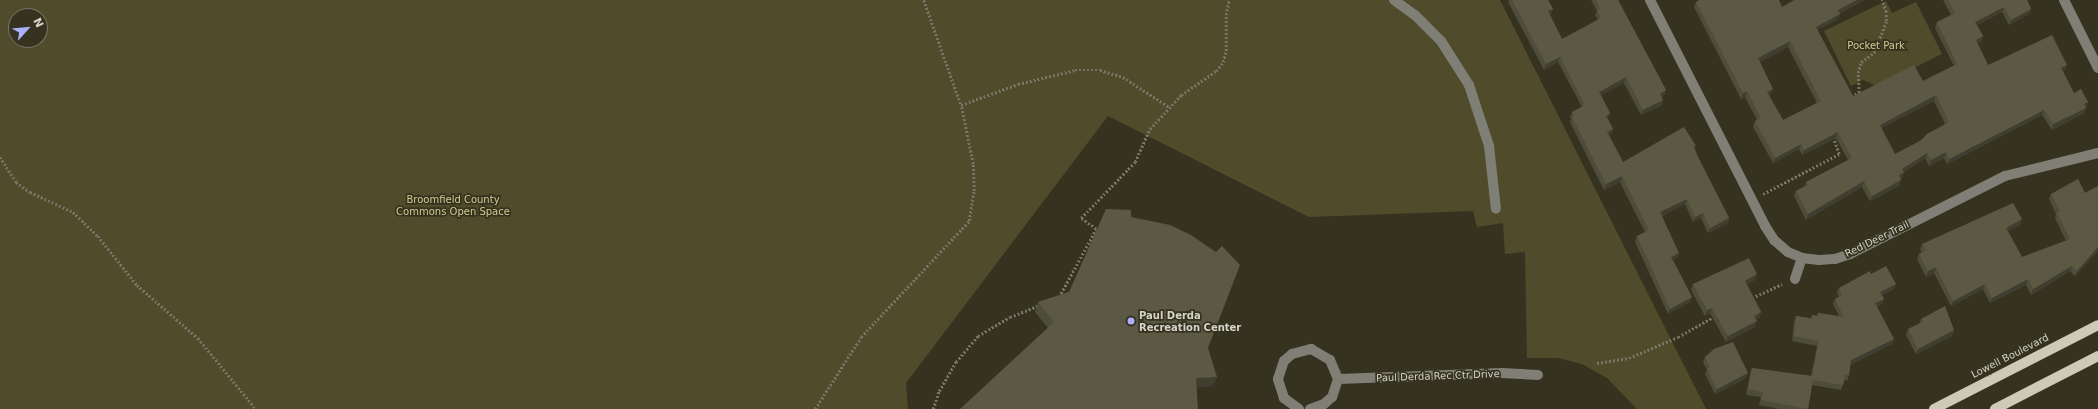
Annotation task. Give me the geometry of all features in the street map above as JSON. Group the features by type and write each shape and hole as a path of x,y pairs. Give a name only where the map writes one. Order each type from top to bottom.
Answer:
{"main road":[{"name":"Lowell Boulevard","path":"1934,409 2098,324"},
{"path":"1995,409 2098,356"}],"street":[{"path":"1394,0 1415,15 1441,41 1470,85 1489,146 1496,209"},
{"name":"Red Deer Trail","path":"1650,0 1774,240 1788,252 1802,258 1818,260 1840,257 2005,176 2098,153"},
{"path":"2064,0 2098,68"},
{"path":"1795,279 1802,258"},
{"path":"1299,409 1284,398 1278,379 1284,361 1292,354 1311,349 1323,354 1330,360 1338,379 1332,397 1324,404 1310,409"},
{"name":"Paul Derda Rec Ctr Drive","path":"1338,379 1502,374 1538,375"}],"path":[{"path":"816,409 861,337 969,220 974,191 973,164 961,104 924,0"},
{"path":"1052,300 1059,297 1096,229 1081,218 1135,162 1150,129 1169,107 1181,94 1216,71 1223,62 1226,51 1226,15 1229,0"},
{"path":"1848,98 1859,93 1858,72 1861,62 1874,53 1882,34 1886,12 1882,0"},
{"path":"961,104 1018,84 1075,70 1100,70 1122,77 1169,107"},
{"path":"1752,199 1839,154 1832,132"},
{"path":"0,157 16,182 30,192 73,212 98,236 137,285 198,338 256,409"},
{"path":"1748,300 1795,279"},
{"path":"933,409 938,391 956,362 978,336 1010,317 1045,303"},
{"path":"1597,363 1629,358 1678,337 1721,312"}],"green space":[{"name":"Broomfield County Commons Open Space","path":"0,0 1500,0 1706,409 1637,409 1607,378 1582,364 1558,358 1527,358 1525,252 1505,254 1503,223 1477,227 1473,211 1309,217 1108,116 906,383 908,409 0,409"},
{"name":"Pocket Park","path":"1886,1 1892,13 1916,2 1942,54 1877,86 1863,80 1851,86 1824,31"}],"building":[{"path":"1512,0 1548,0 1553,9 1548,11 1562,39 1601,18 1597,10 1600,9 1596,0 1618,0 1666,90 1660,94 1663,100 1643,110 1626,77 1599,92 1610,113 1606,116 1613,129 1607,132 1623,162 1684,127 1696,146 1694,147 1698,157 1729,218 1710,228 1703,213 1695,217 1687,199 1660,212 1679,253 1671,257 1692,297 1670,309 1637,236 1649,230 1622,176 1606,184 1572,117 1574,116 1572,112 1585,105 1560,57 1546,64"},
{"path":"1699,0 1779,0 1782,7 1794,0 1857,0 1838,10 1840,14 1816,27 1853,96 1914,65 1923,81 1957,64 1937,22 1955,13 1948,0 2027,0 2031,9 2011,20 2004,7 1975,22 1983,36 1976,40 1988,65 2052,35 2067,65 2061,68 2074,93 2081,89 2088,102 2084,104 2086,108 2053,124 2044,110 1949,159 1946,152 1931,160 1927,153 1902,169 1904,172 1899,175 1901,180 1872,196 1864,181 1808,214 1796,191 1808,185 1806,182 1852,158 1838,132 1804,150 1801,144 1775,158 1755,121 1761,118 1747,91 1743,93 1696,2","holes":["1790,41 1821,101 1783,120 1767,92 1773,89 1758,58","1936,95 1949,122 1927,134 1920,141 1895,154 1880,125"]},
{"path":"2078,179 2085,193 2098,186 2098,247 2077,271 2072,266 2033,289 2028,279 1992,298 1985,284 1953,301 1936,267 1928,271 1919,254 1926,250 1922,244 2013,203 2022,219 2006,228 2022,257 2070,239 2057,213 2060,211 2051,194"},
{"name":"Paul Derda Recreation Center","path":"1106,209 1131,210 1131,217 1170,225 1191,235 1216,252 1222,246 1240,265 1208,348 1217,377 1196,378 1198,409 960,409 1054,322 1038,302 1069,292"},
{"path":"1749,258 1757,274 1745,281 1761,312 1754,316 1757,321 1728,336 1712,308 1707,310 1693,284"},
{"path":"1886,266 1896,284 1880,292 1884,299 1875,303 1894,339 1851,360 1849,375 1845,375 1843,385 1813,380 1808,409 1761,400 1763,392 1748,389 1752,368 1812,376 1819,341 1794,336 1796,316 1812,319 1812,315 1818,316 1818,313 1844,317 1835,299 1842,295 1839,288 1870,271 1871,274"},
{"path":"1945,306 1954,330 1918,349 1908,329 1923,322 1921,319"},
{"path":"1733,342 1748,373 1717,389 1707,369 1710,367 1705,357 1714,349"}],"place":[{"name":"Paul Derda Recreation Center","path":"1131,321"}]}
